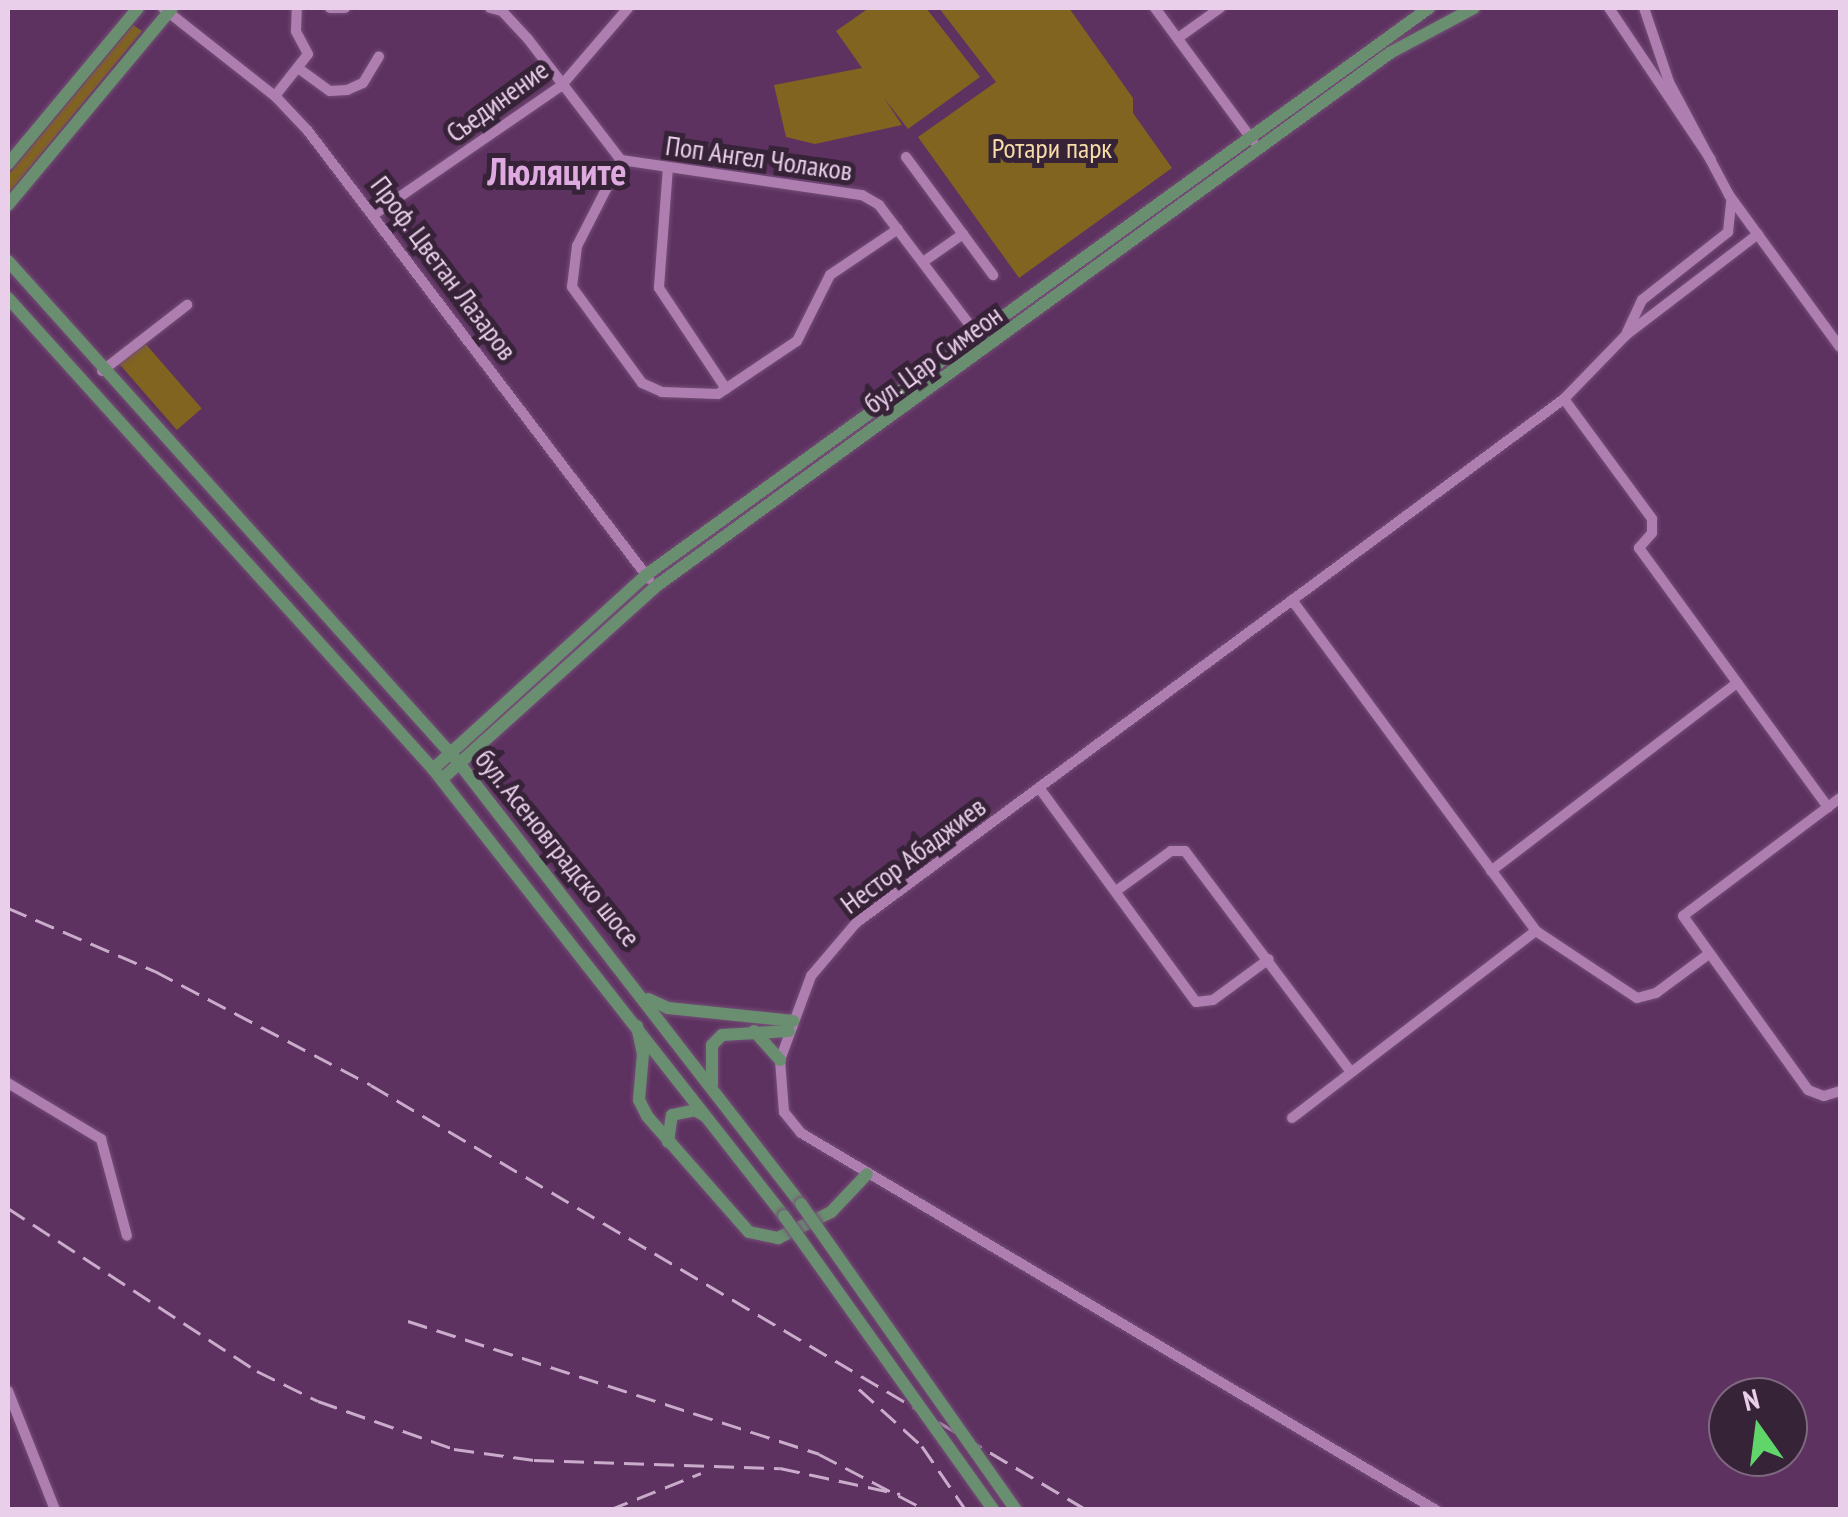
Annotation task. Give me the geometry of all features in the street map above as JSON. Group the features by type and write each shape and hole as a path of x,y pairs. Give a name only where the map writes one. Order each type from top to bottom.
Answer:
{"main road":[{"path":"8,164 138,8"},
{"name":"бул. Цар Симеон","path":"437,774 651,581 978,336 1429,8"},
{"name":"бул. Цар Симеон","path":"651,581 1402,45 1474,8"},
{"path":"8,205 168,9"},
{"name":"бул. Асеновградско шосе","path":"8,261 102,372 454,758 644,997 801,1204 1016,1510"},
{"name":"бул. Асеновградско шосе","path":"8,298 437,774 634,1018 784,1216 994,1510"},
{"path":"644,997 668,1008 791,1026"},
{"path":"634,1018 643,1054 639,1100 668,1142 738,1225 769,1240 831,1212 867,1174"},
{"path":"714,1091 712,1045 752,1029 791,1026"},
{"path":"752,1029 780,1060"},
{"path":"668,1142 672,1115 696,1110 711,1120"}],"street":[{"path":"276,96 308,54 296,31 296,8"},
{"path":"330,8 345,8"},
{"path":"490,8 515,25 621,160 577,246 572,287 642,383 662,392 726,390 797,342 830,275 898,229"},
{"name":"Съединение","path":"376,213 560,86 628,8"},
{"path":"1155,8 1259,150"},
{"path":"1178,38 1220,8"},
{"path":"1609,8 1712,161"},
{"path":"1644,8 1669,82 1729,196 1840,347"},
{"name":"Проф. Цветан Лазаров","path":"168,9 276,96 376,213 651,581"},
{"path":"298,68 330,91 347,90 363,83 379,56"},
{"path":"906,157 993,275"},
{"name":"Поп Ангел Чолаков","path":"621,160 862,195 898,229 978,336"},
{"path":"668,168 659,288 726,390"},
{"name":"Нестор Абаджиев","path":"1626,335 1642,300 1728,232 1734,222 1729,196"},
{"path":"923,262 963,234"},
{"name":"Нестор Абаджиев","path":"1436,1510 801,1133 784,1112 780,1060 811,976 856,923 1564,399 1626,335 1758,234"},
{"path":"102,372 186,305"},
{"path":"1564,399 1652,519 1652,533 1639,548 1734,686 1828,807"},
{"path":"1292,600 1536,931 1637,998 1656,994 1706,956"},
{"path":"1490,871 1734,686"},
{"path":"1040,789 1196,1002 1213,1000 1269,958"},
{"path":"1840,798 1688,909 1683,922 1808,1090 1824,1096 1840,1091"},
{"path":"1116,892 1171,851 1186,851 1350,1072"},
{"path":"1292,1118 1536,931"},
{"path":"8,1083 100,1139 127,1236"},
{"path":"8,1391 55,1510"}],"green space":[{"path":"869,8 926,8 980,77 908,129 884,98 902,125 815,144 786,137 774,85 862,68 836,31"},
{"name":"Ротари парк","path":"939,8 1069,8 1133,98 1133,113 1172,168 1019,278 918,137 996,82"},
{"path":"133,25 142,31 8,194 8,175"},
{"path":"144,342 202,408 177,430 119,364"}],"railway":[{"path":"8,908 155,971 371,1085 1087,1510"},
{"path":"8,1208 257,1371 318,1401 454,1449 534,1460 780,1468 900,1494"},
{"path":"408,1321 819,1454 926,1510"},
{"path":"859,1389 922,1446 966,1510"},
{"path":"609,1510 701,1473"}],"district":[{"name":"Люляците","path":"557,171"}]}
